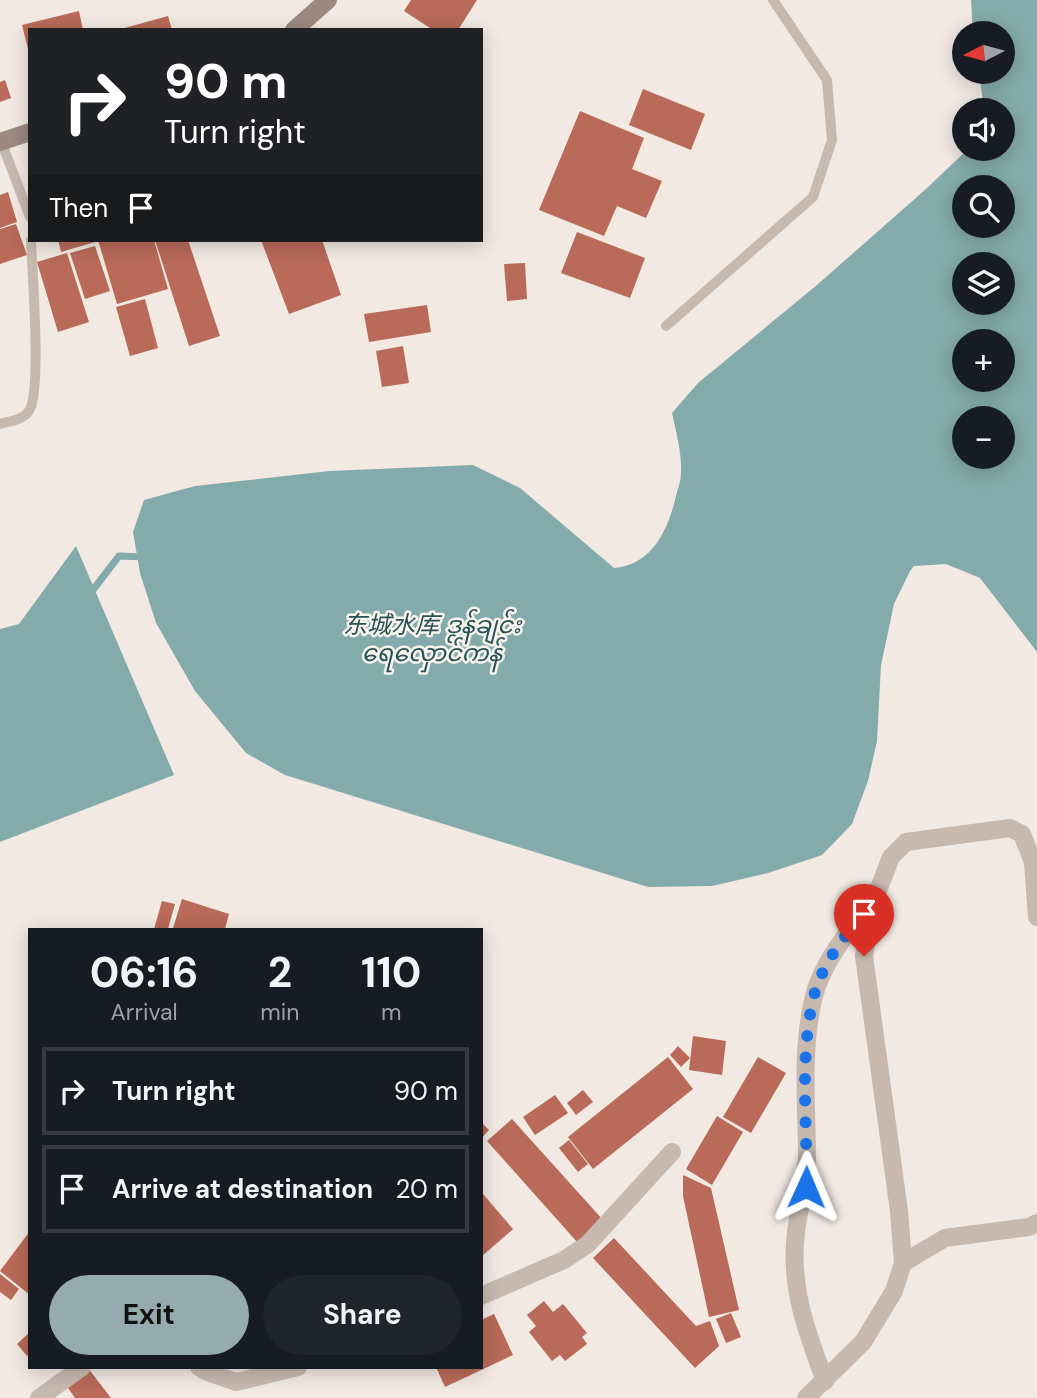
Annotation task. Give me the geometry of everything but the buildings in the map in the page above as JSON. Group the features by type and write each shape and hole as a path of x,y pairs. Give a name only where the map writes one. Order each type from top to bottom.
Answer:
{"main road":[{"path":"296,28 328,0"},
{"path":"0,141 28,133"}],"street":[{"path":"806,1398 863,1342 894,1291 903,1263 900,1211 864,956 874,901 891,857 906,842 1010,828 1022,834 1033,862 1037,917"},
{"path":"825,1381 801,1315 796,1280 795,1233 806,1187 805,1069 813,999 830,959 874,901"},
{"path":"483,1295 564,1260 588,1244 672,1152"},
{"path":"903,1263 945,1238 1029,1227 1037,1223"},
{"path":"39,1398 79,1369"},
{"path":"202,1369 236,1382 290,1369"}],"lane":[{"path":"666,326 813,197 832,140 827,80 773,0"},
{"path":"0,141 28,212"},
{"path":"0,424 24,417 30,409 35,383 31,242"}],"water":[{"name":"东城水库 ဒွန်ချင်း ရေလှောင်ကန်","path":"971,0 1037,0 1037,652 980,578 946,564 914,566 894,604 881,665 877,741 868,781 852,824 822,855 768,873 712,886 648,887 285,775 246,753 195,691 156,623 140,573 133,532 144,500 195,486 329,471 473,465 520,488 614,568 638,561 662,535 672,512 681,465 672,413 698,383 817,285 955,161 1015,161 1015,98 982,98 981,84 1015,84 1015,21 972,21"},
{"path":"76,546 174,775 0,842 0,629 19,624"}],"waterway":[{"path":"89,595 119,556 145,557"}],"route":[{"path":"806,1187 805,1069 813,999 830,959 874,901 864,956"}]}
